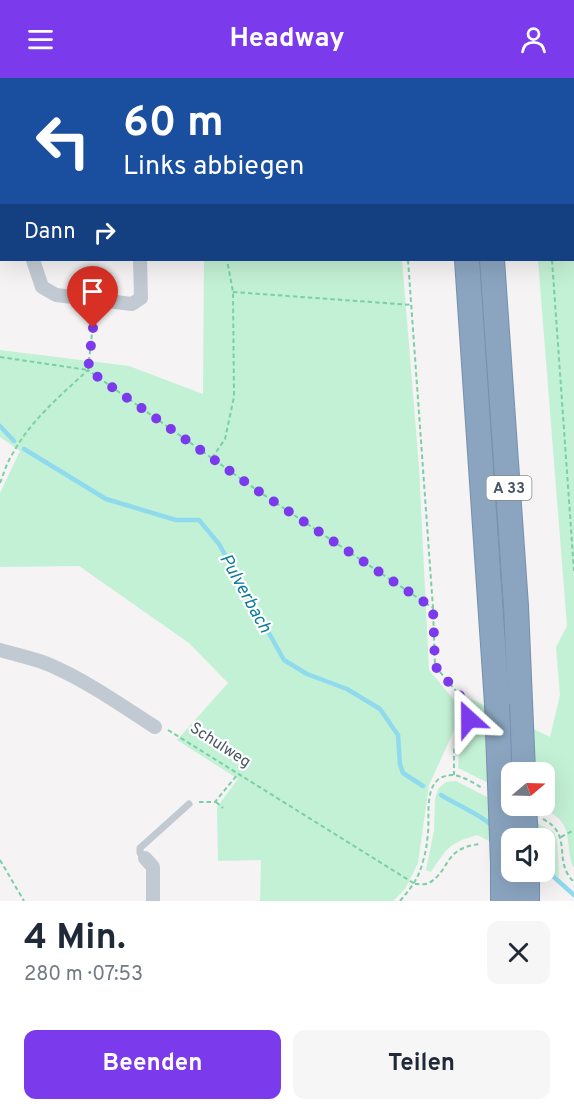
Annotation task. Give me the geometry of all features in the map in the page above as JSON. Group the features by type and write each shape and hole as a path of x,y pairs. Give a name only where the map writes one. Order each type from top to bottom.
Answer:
{"highway":[{"name":"A 33","path":"467,261 497,704 503,901"},
{"name":"A 33","path":"492,261 507,463 523,762"},
{"path":"527,882 527,901"}],"street":[{"path":"33,261 42,287 56,295 132,304 141,298 140,261"},
{"path":"0,650 49,665 94,688 155,727"},
{"path":"145,858 153,867 153,901"}],"lane":[{"path":"145,858 140,853 140,848 189,804"}],"path":[{"path":"212,458 225,439 234,397 233,292 226,261"},
{"path":"408,261 433,608 435,666 467,704 469,719 454,750 454,775"},
{"path":"552,261 574,571"},
{"path":"233,292 412,305"},
{"path":"0,483 12,454 23,437 41,414 88,370 96,301"},
{"path":"0,357 88,370 212,458 433,608"},
{"name":"Schulweg","path":"155,727 168,730 415,884"},
{"path":"215,802 237,775"},
{"path":"400,901 415,884 426,849 430,794 433,785 443,777 454,775 484,789"},
{"path":"189,804 215,802 224,808"},
{"path":"540,816 553,824 561,837 562,862 574,882"},
{"path":"561,837 574,830"},
{"path":"415,884 428,884 449,858 460,849 480,844"},
{"path":"0,860 24,901"}],"green space":[{"path":"204,261 402,261 419,467 429,670 463,711 429,785 418,863 405,889 393,901 260,901 261,860 218,861 217,807 238,779 177,740 228,683 189,643 79,566 0,567 0,493 20,451 0,437 0,350 129,366 203,394"},
{"path":"538,261 574,261 574,868 565,828 555,816 555,762 501,762 501,789 458,768 459,750 474,721 471,699 550,737 560,695 556,647 567,626"},
{"path":"456,781 501,804 501,816 523,816 546,828 501,828 501,847 477,835 454,844 445,852 431,872 426,870 434,831 435,799 438,789 446,782"},
{"path":"555,835 557,840 559,877 555,875"}],"waterway":[{"name":"Pulverbach","path":"0,426 14,441"},
{"name":"Pulverbach","path":"24,449 106,499 176,520 199,520 219,544 284,660 307,674 347,689 380,709 398,735 400,764 403,773 423,786"},
{"name":"Pulverbach","path":"441,795 493,826"},
{"name":"Pulverbach","path":"555,878 574,895"}],"route":[{"path":"93,328 88,370 258,491 433,608 435,666 467,704 469,719"}]}
